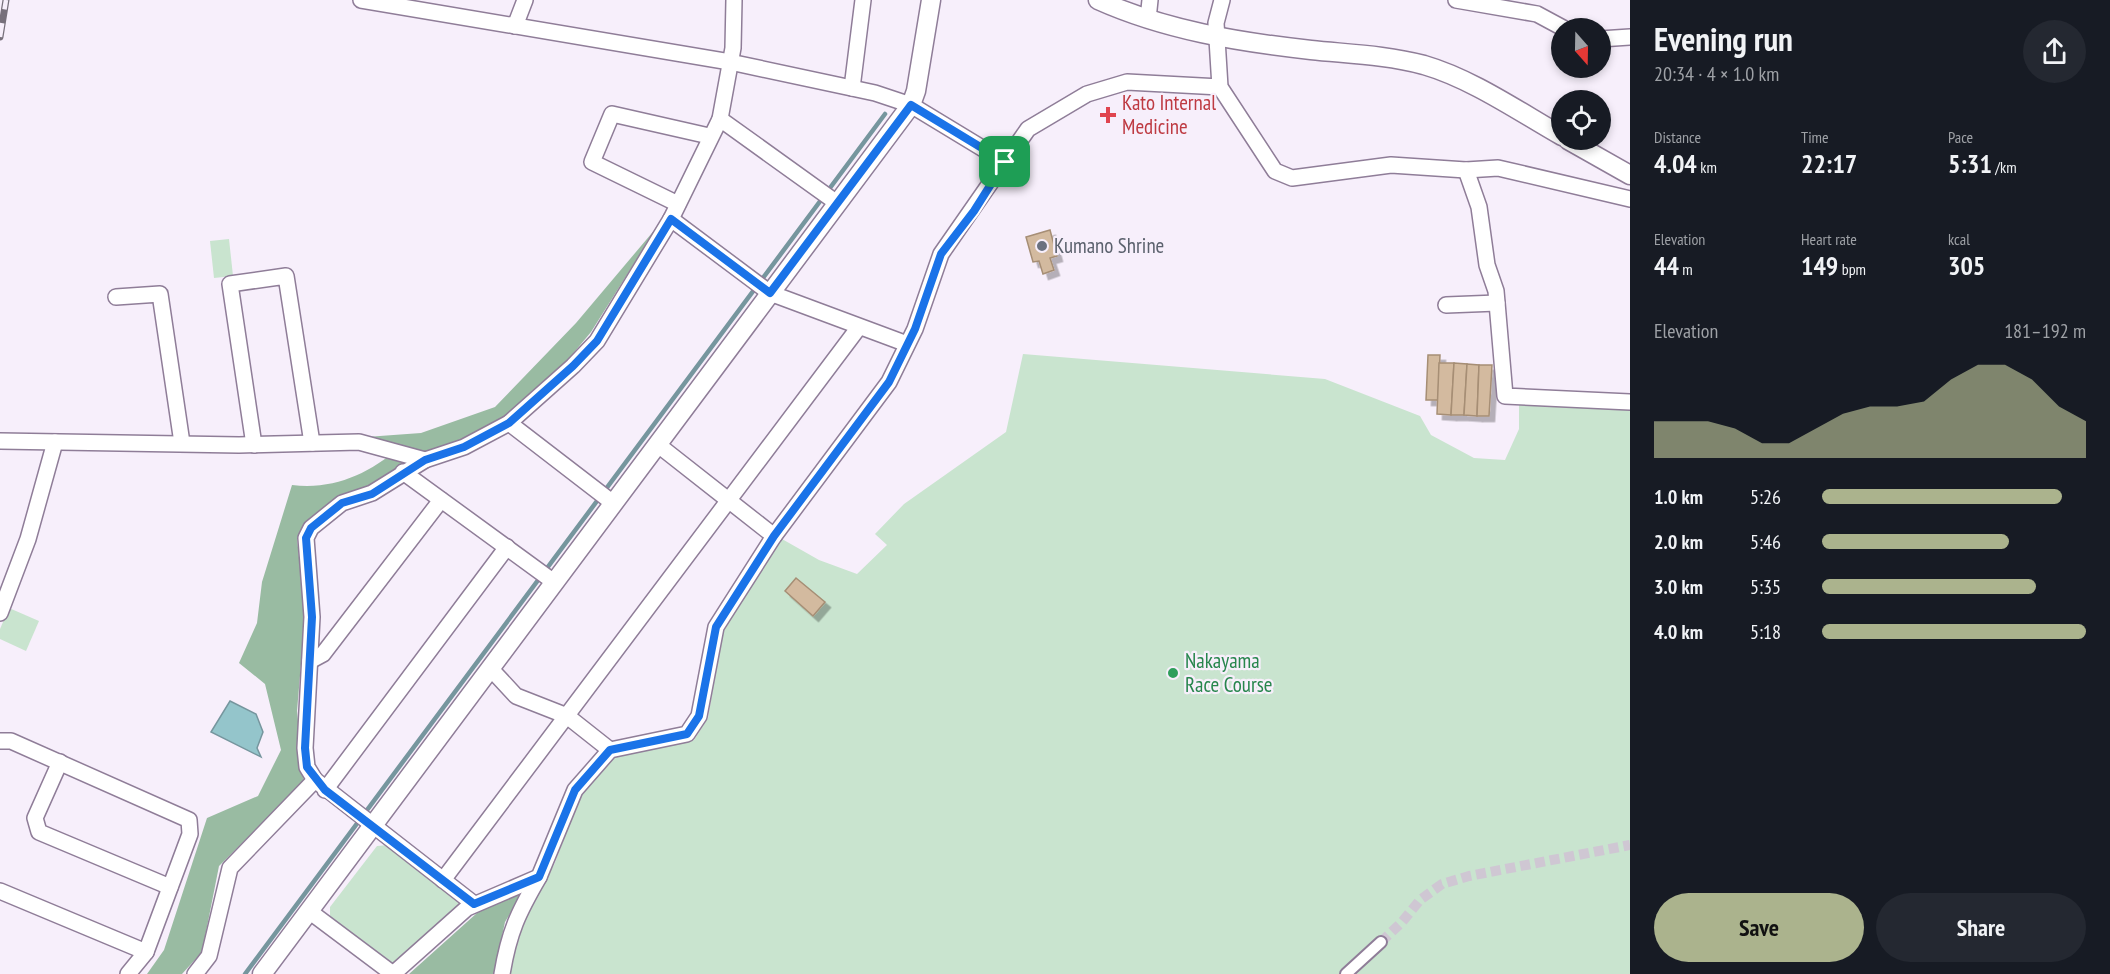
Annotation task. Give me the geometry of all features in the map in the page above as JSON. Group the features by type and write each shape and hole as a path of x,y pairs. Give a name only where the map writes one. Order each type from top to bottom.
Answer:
{"street":[{"path":"361,0 730,62 852,88 911,105 1005,162"},
{"path":"514,26 525,0"},
{"path":"474,904 320,785 307,767 305,748 312,617 306,538 311,528 342,503 372,494 425,460 464,447 509,423 573,366 597,341 671,219 709,136 720,118 730,62 734,0"},
{"path":"852,88 863,0"},
{"path":"262,974 911,105 916,91 931,0"},
{"path":"1098,0 1148,18 1218,37 1312,50 1367,54 1426,66 1472,86 1551,130"},
{"path":"1148,18 1150,0"},
{"path":"1222,0 1216,23 1220,87 1275,171 1292,178 1391,165 1466,170 1498,168 1630,199"},
{"path":"1456,0 1538,14 1551,21"},
{"path":"1611,38 1630,37"},
{"path":"502,974 507,940 515,917 539,877 575,790 610,750 687,734 699,716 716,627 774,536 889,382 907,344 941,254 974,211 1028,129 1087,94 1127,82 1220,87"},
{"path":"678,204 592,162 612,114 709,136"},
{"path":"720,118 837,203"},
{"path":"1586,150 1630,175"},
{"path":"1466,170 1479,207 1487,265 1497,303 1505,396 1630,402"},
{"path":"671,219 770,293 907,344"},
{"path":"254,445 230,284 286,276 312,443"},
{"path":"116,297 160,294 182,443"},
{"path":"1446,305 1497,303"},
{"path":"443,880 859,327"},
{"path":"509,423 613,503"},
{"path":"0,441 254,445 359,442 425,460"},
{"path":"0,613 28,539 55,442"},
{"path":"657,444 774,536"},
{"path":"403,472 554,582"},
{"path":"310,661 322,654 441,500"},
{"path":"195,974 209,956 230,868 320,785 507,547"},
{"path":"490,668 516,696 567,716 610,750"},
{"path":"0,741 10,741 189,820 190,834 146,952 128,974"},
{"path":"60,762 35,818 39,832 170,887"},
{"path":"309,911 393,974 467,908 539,877"},
{"path":"0,891 146,952"},
{"path":"1346,974 1381,942"}],"green space":[{"path":"657,227 591,332 566,362 499,421 401,467 366,488 337,497 308,523 297,538 305,617 297,711 304,782 219,866 202,952 182,974 147,974 164,950 207,818 258,796 281,750 265,684 239,663 257,623 262,582 292,485 322,485 350,478 375,465 399,448 366,437 421,433 495,407 576,323"},
{"path":"229,239 233,276 214,278 210,241"},
{"name":"Nakayama Race Course","path":"1023,354 1325,379 1420,416 1431,435 1474,458 1505,460 1519,429 1519,405 1630,409 1630,974 507,974 512,940 554,865 583,789 612,757 694,740 708,718 723,628 782,539 819,560 857,574 887,545 875,534 904,504 1006,432"},
{"path":"9,608 39,621 26,651 0,639 0,629"},
{"path":"388,845 465,902 394,967 330,916 330,907 377,846"},
{"path":"525,889 505,922 494,974 409,974 477,913"}],"water":[{"path":"230,701 256,714 263,732 257,748 261,757 211,732"}],"building":[{"name":"Kumano Shrine","path":"1050,230 1057,256 1050,258 1054,270 1043,274 1039,261 1033,262 1026,237"},
{"path":"1428,355 1440,355 1438,400 1426,400"},
{"path":"1439,363 1454,363 1451,415 1437,414"},
{"path":"1454,363 1467,364 1464,415 1451,415"},
{"path":"1467,364 1479,365 1477,416 1464,415"},
{"path":"1479,365 1492,365 1489,416 1477,416"},
{"path":"796,578 825,602 813,616 785,591"}],"waterway":[{"path":"245,974 885,114"}],"tunnel":[{"path":"1381,942 1420,900 1442,884 1469,876 1630,845"}],"railway":[{"path":"0,37 6,0"}],"place":[{"name":"Kato Internal Medicine","path":"1108,115"},
{"name":"Kumano Shrine","path":"1042,246"},
{"name":"Nakayama Race Course","path":"1173,673"}],"route":[{"path":"911,105 1005,162 974,211 941,254 915,329 889,382 774,536 716,627 699,716 687,734 610,750 575,790 539,877 474,904 315,780 307,767 305,748 305,713 312,617 306,538 311,528 342,503 372,494 425,460 464,447 509,423 573,366 597,341 671,219 770,293 911,105"}]}
